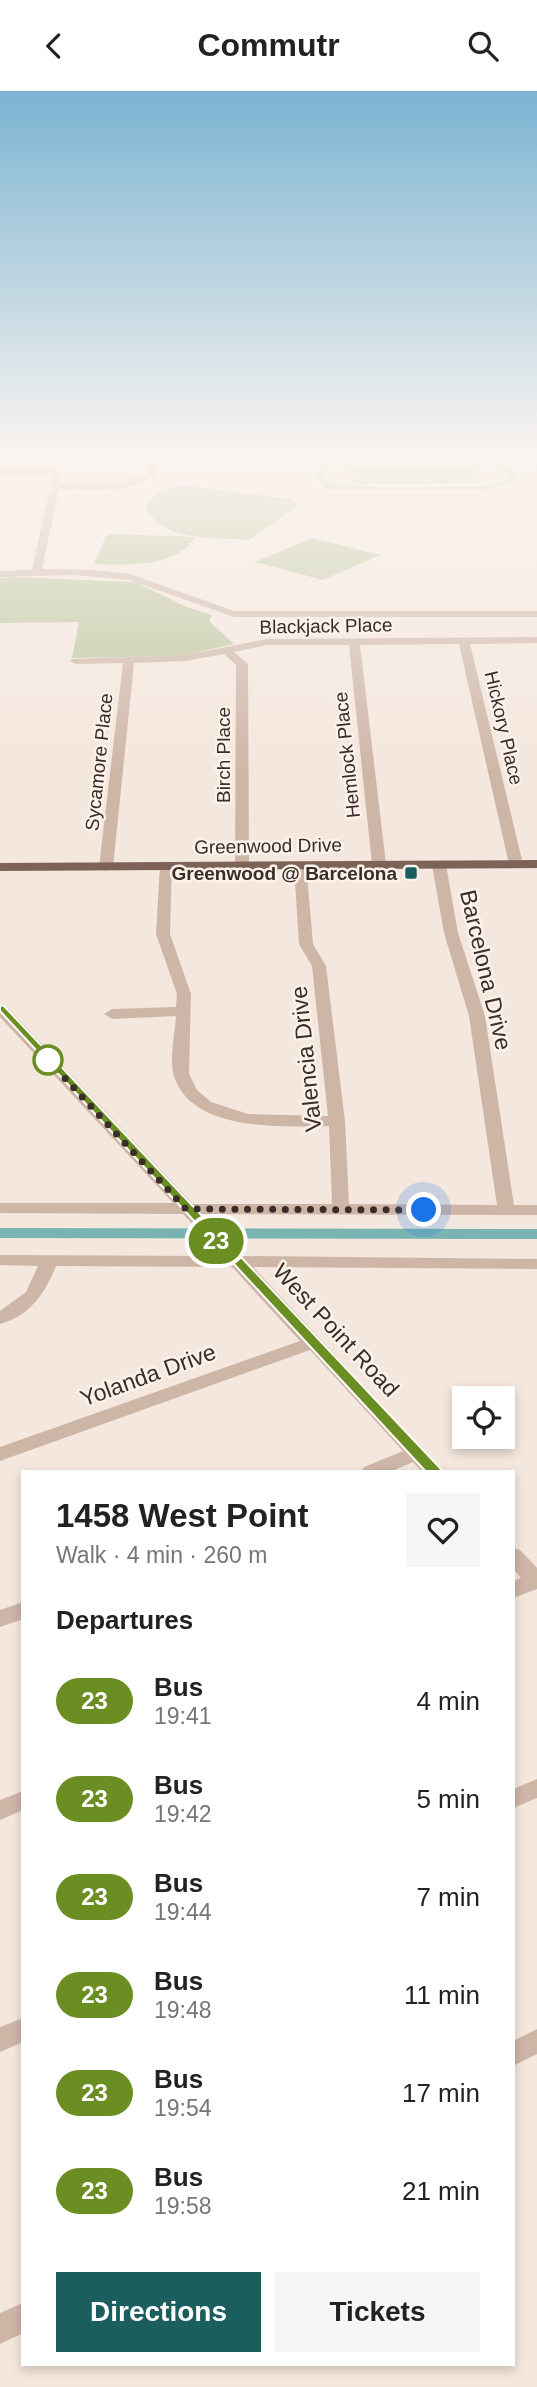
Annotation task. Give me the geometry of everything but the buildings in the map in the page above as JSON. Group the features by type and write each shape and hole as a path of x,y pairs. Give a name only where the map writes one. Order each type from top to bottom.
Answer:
{"main road":[{"name":"Greenwood Drive","path":"0,867 537,864"}],"street":[{"path":"36,573 39,558"},
{"path":"0,574 120,575 146,581 202,606 234,614 537,614"},
{"name":"Blackjack Place","path":"76,661 185,658 267,642 537,640"},
{"name":"Hemlock Place","path":"354,642 379,864"},
{"name":"Hickory Place","path":"464,642 516,864"},
{"name":"Birch Place","path":"227,651 242,664 242,866"},
{"name":"Sycamore Place","path":"106,867 129,661"},
{"name":"Barcelona Drive","path":"439,865 451,933 477,1016 506,1210"},
{"path":"167,866 163,934 182,986 185,1011 181,1074 183,1083 191,1094 218,1110 242,1118 267,1121 337,1121"},
{"name":"Valencia Drive","path":"301,866 306,944 319,966 337,1121 341,1209"},
{"name":"West Point Road","path":"0,1008 432,1470"},
{"path":"112,1014 185,1011"},
{"path":"0,1208 190,1214 341,1209 537,1210"},
{"path":"0,1259 231,1257 537,1264"},
{"path":"0,1318 23,1305 37,1293 49,1260"},
{"name":"Yolanda Drive","path":"0,1454 312,1343"},
{"path":"376,1470 417,1453"},
{"path":"515,1557 537,1580 515,1589"},
{"path":"0,1619 21,1611"},
{"path":"515,1798 537,1788"},
{"path":"0,1810 21,1801"},
{"path":"0,2039 21,2030"},
{"path":"515,2053 537,2041"},
{"path":"0,2329 21,2318"}],"green space":[{"path":"97,558 165,558 135,564 94,564"},
{"path":"264,558 373,558 323,580 255,562"},
{"path":"0,578 135,582 187,607 212,615 209,621 234,644 181,656 72,658 79,622 0,623"}],"waterway":[{"path":"0,1233 537,1234"}],"bus line":[{"name":"23","path":"0,1008 432,1470"}],"place":[{"name":"Greenwood @ Barcelona","path":"411,873"}],"route":[{"path":"48,1060 186,1209 424,1210"}]}
